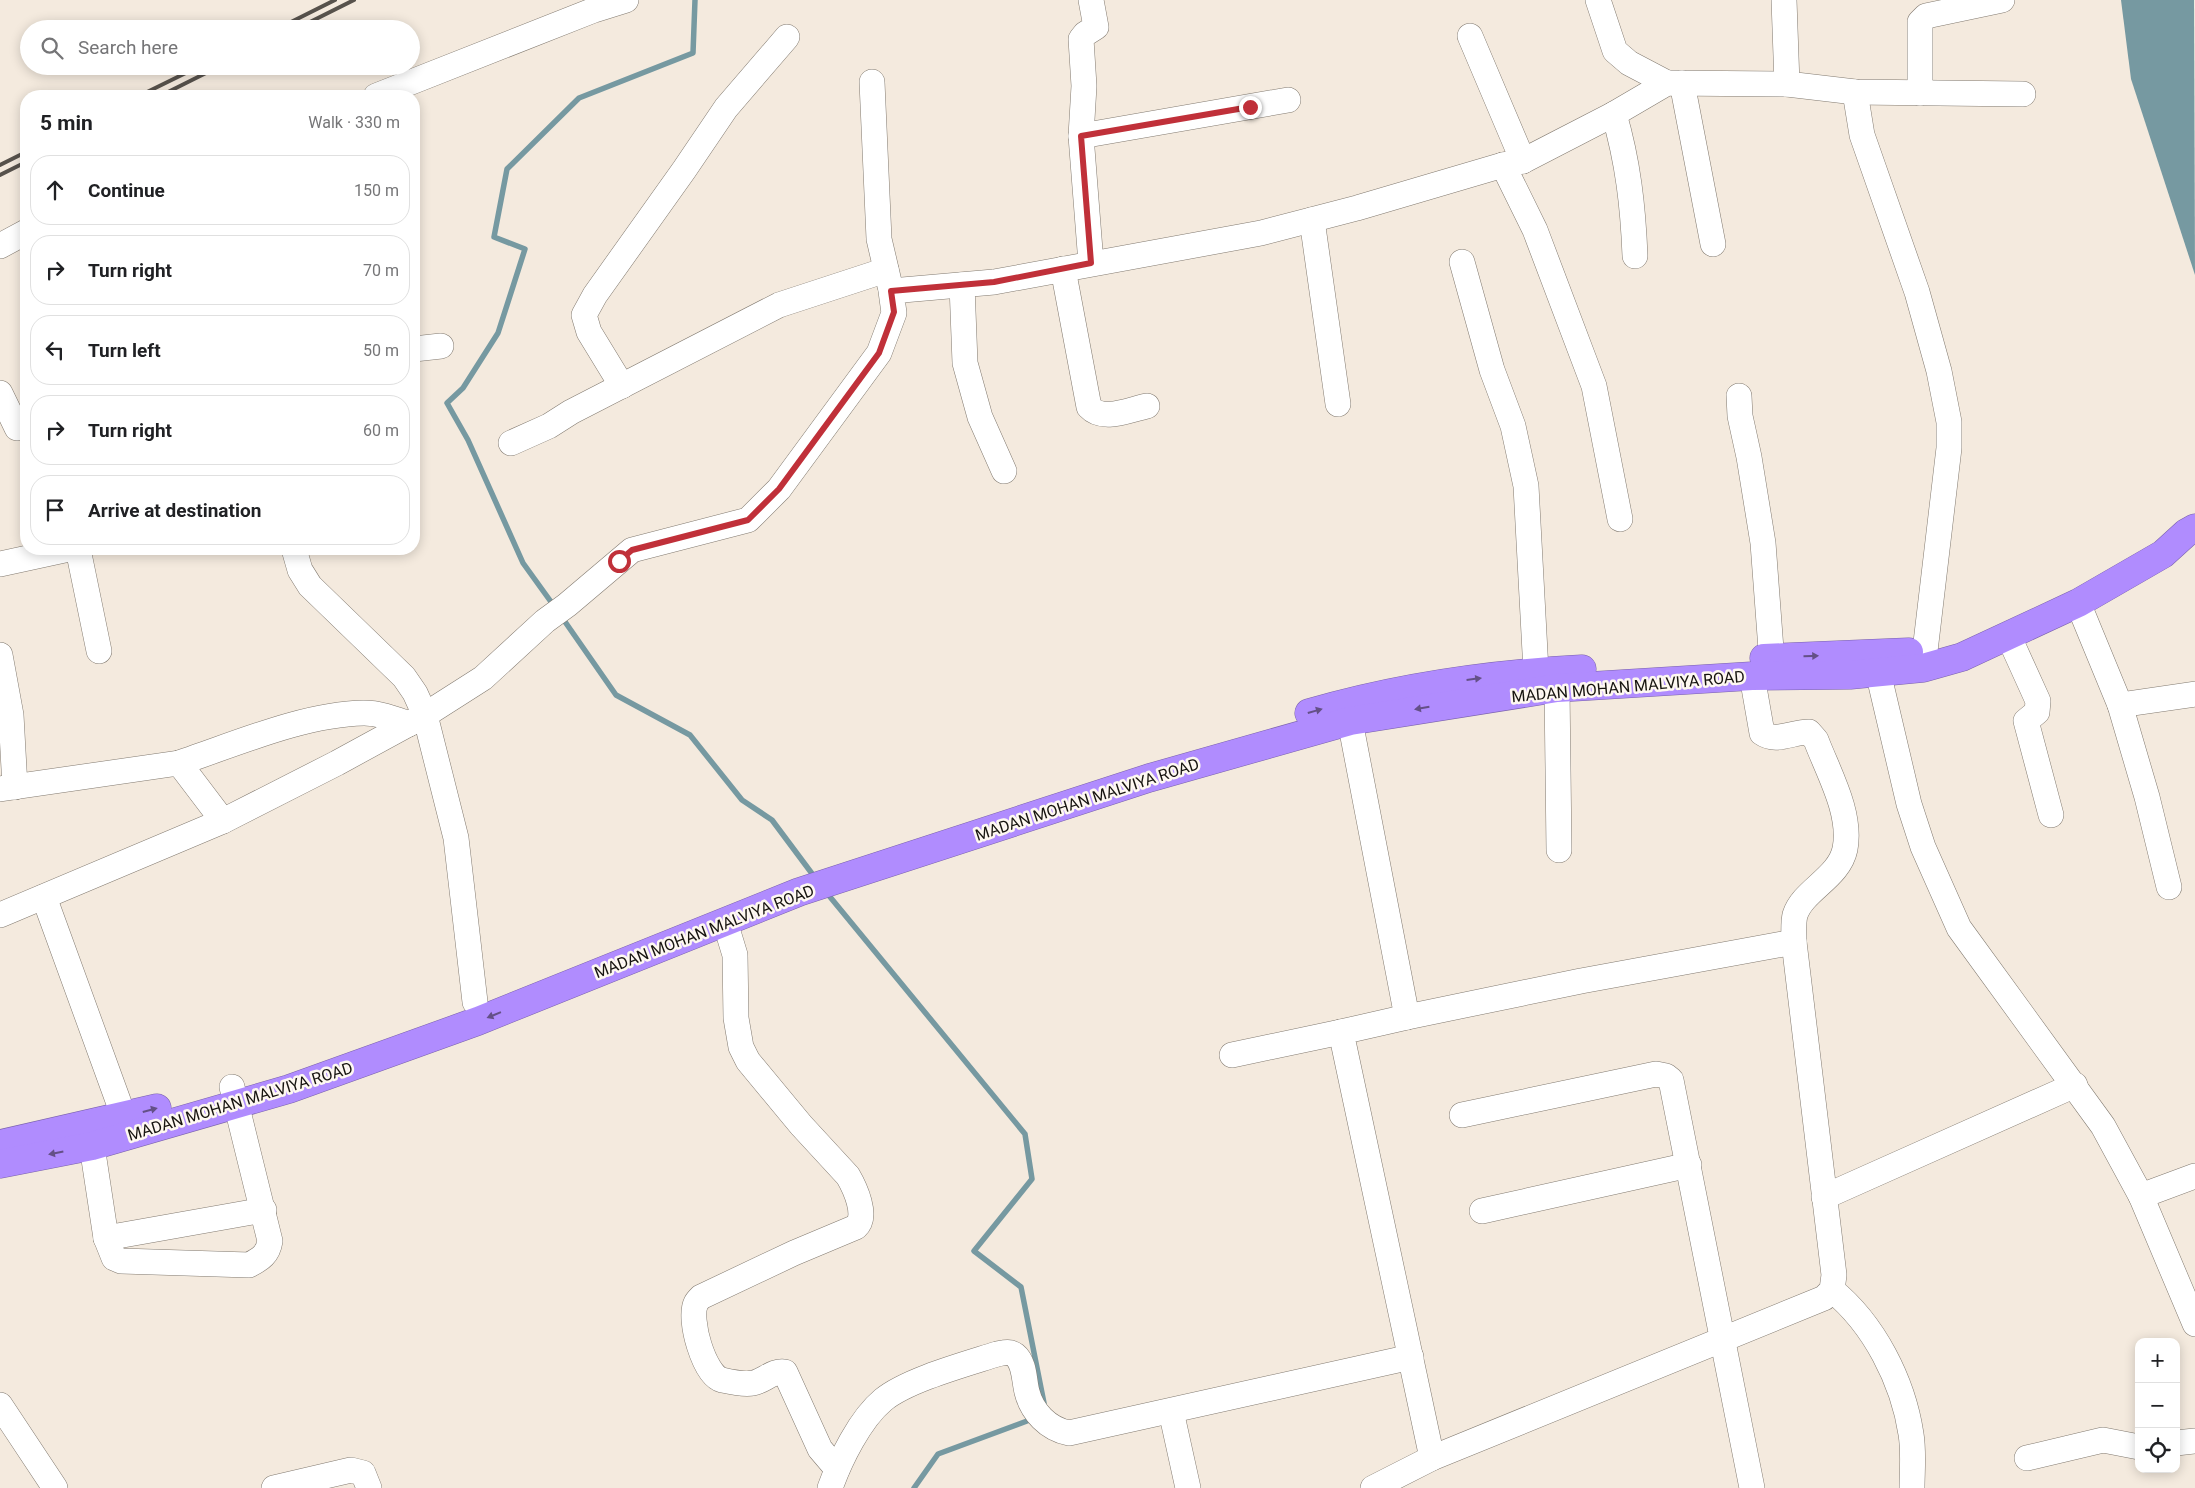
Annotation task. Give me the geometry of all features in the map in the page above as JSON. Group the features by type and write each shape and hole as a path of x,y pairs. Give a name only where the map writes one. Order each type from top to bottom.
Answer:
{"highway":[{"name":"MADAN MOHAN MALVIYA ROAD","path":"0,1164 92,1146 235,1095 476,1002 1114,772 1351,701 1460,680 1536,671 1765,670 1878,672 1924,659 2001,625 2066,594 2155,542 2190,530"},
{"name":"MADAN MOHAN MALVIYA ROAD","path":"858,865 1149,778 1350,721 1557,688 1765,670 1962,657 2009,637 2078,603 2163,554 2190,530"},
{"name":"MADAN MOHAN MALVIYA ROAD","path":"0,1144 235,1095 289,1089 478,1021 725,922 796,888"}],"street":[{"path":"391,90 594,10 626,0"},
{"path":"1091,0 1096,27 1081,39 1084,86 1081,136 1091,263"},
{"path":"1598,0 1615,51 1629,63 1675,83 1787,84 1855,92 2023,94"},
{"path":"1784,0 1787,84"},
{"path":"1920,93 1920,22 1922,19 1926,16 2002,0"},
{"path":"1470,36 1535,230 1594,386 1620,519"},
{"path":"622,386 589,332 584,315 595,295 726,108 787,37"},
{"path":"0,915 223,821 337,763 417,719 482,678 545,621 567,605 632,550 748,520 779,489 879,353 894,312 879,239 872,82"},
{"path":"511,443 549,426 571,412 779,305 889,281 962,285 994,282 1261,233 1513,163 1675,83"},
{"path":"1675,83 1713,244"},
{"path":"1855,92 1862,135 1917,292 1939,371 1949,422 1949,448 1924,659"},
{"path":"1081,136 1288,100"},
{"path":"1614,114 1625,153 1631,192 1635,256"},
{"path":"1312,220 1338,404"},
{"path":"0,246 20,235"},
{"path":"1462,262 1492,370 1513,426 1524,472 1534,604 1536,671"},
{"path":"1063,268 1089,407 1095,414 1104,415 1147,406"},
{"path":"962,285 965,362 980,418 1004,471"},
{"path":"420,348 441,346"},
{"path":"0,393 14,429"},
{"path":"1372,1488 1432,1458 1824,1298 1832,1290 1834,1275 1794,942 1794,917 1799,905 1836,869 1845,850 1846,830 1842,807 1816,740 1809,732 1799,732 1777,738 1768,737 1762,733 1765,670 1763,543 1750,457 1740,416 1739,396"},
{"path":"0,564 41,555"},
{"path":"79,555 100,652"},
{"path":"296,555 300,570 310,586 404,677 415,693 417,719 456,838 476,1002"},
{"path":"2078,603 2120,705 2147,797 2169,887"},
{"path":"2009,637 2038,701 2037,712 2026,721 2051,815"},
{"path":"0,655 5,717 7,788 178,763 300,723 340,715 366,713 417,719"},
{"path":"1878,672 1909,804 1923,847 1959,928 2103,1126 2141,1196 2195,1324"},
{"path":"1557,688 1559,850"},
{"path":"2120,705 2195,694"},
{"path":"1350,721 1407,1017"},
{"path":"178,763 223,821"},
{"path":"44,897 124,1117"},
{"path":"725,922 735,955 736,1018 741,1047 748,1062 801,1125 848,1176 854,1185 862,1217 856,1227 701,1297 696,1304 694,1315 698,1341 712,1374 720,1380 751,1384 775,1373 785,1372 834,1478"},
{"path":"1232,1055 1581,981 1794,942"},
{"path":"1341,1032 1432,1458"},
{"path":"1462,1115 1656,1074 1666,1076 1671,1080 1752,1488"},
{"path":"1824,1197 2075,1085"},
{"path":"92,1146 106,1238 114,1258 121,1261 249,1265 261,1259 269,1250 270,1241 235,1095"},
{"path":"1482,1211 1689,1165"},
{"path":"2141,1196 2193,1184"},
{"path":"106,1238 264,1210"},
{"path":"1832,1290 1847,1302 1868,1330 1889,1365 1902,1398 1911,1435 1912,1488"},
{"path":"834,1478 868,1415 884,1399 902,1388 997,1354 1008,1352 1015,1354 1020,1361 1037,1412 1051,1428 1069,1433 1411,1357"},
{"path":"0,1406 55,1488"},
{"path":"1171,1410 1188,1488"},
{"path":"2027,1458 2103,1440 2135,1446"},
{"path":"2180,1443 2195,1441"},
{"path":"279,1487 351,1470 363,1473 369,1488"}],"water":[{"path":"2121,0 2194,0 2195,275 2131,79"}],"waterway":[{"path":"554,606 523,563 468,440 447,403 463,388 498,333 525,249 494,237 507,169 579,98 693,53 695,0"},
{"path":"561,616 616,695 690,735 742,800 772,820 816,879"},
{"path":"826,892 1025,1134 1032,1179 974,1251 1021,1287 1043,1404"},
{"path":"914,1488 938,1454 1027,1421 1031,1416"}],"railway":[{"path":"295,20 335,0"},
{"path":"314,20 354,0"},
{"path":"151,90 182,75"},
{"path":"172,90 202,75"},
{"path":"0,165 20,155"},
{"path":"0,175 20,165"}],"route":[{"path":"619,561 632,550 748,520 779,489 879,353 894,312 891,291 994,282 1091,263 1081,136 1250,107"}]}
